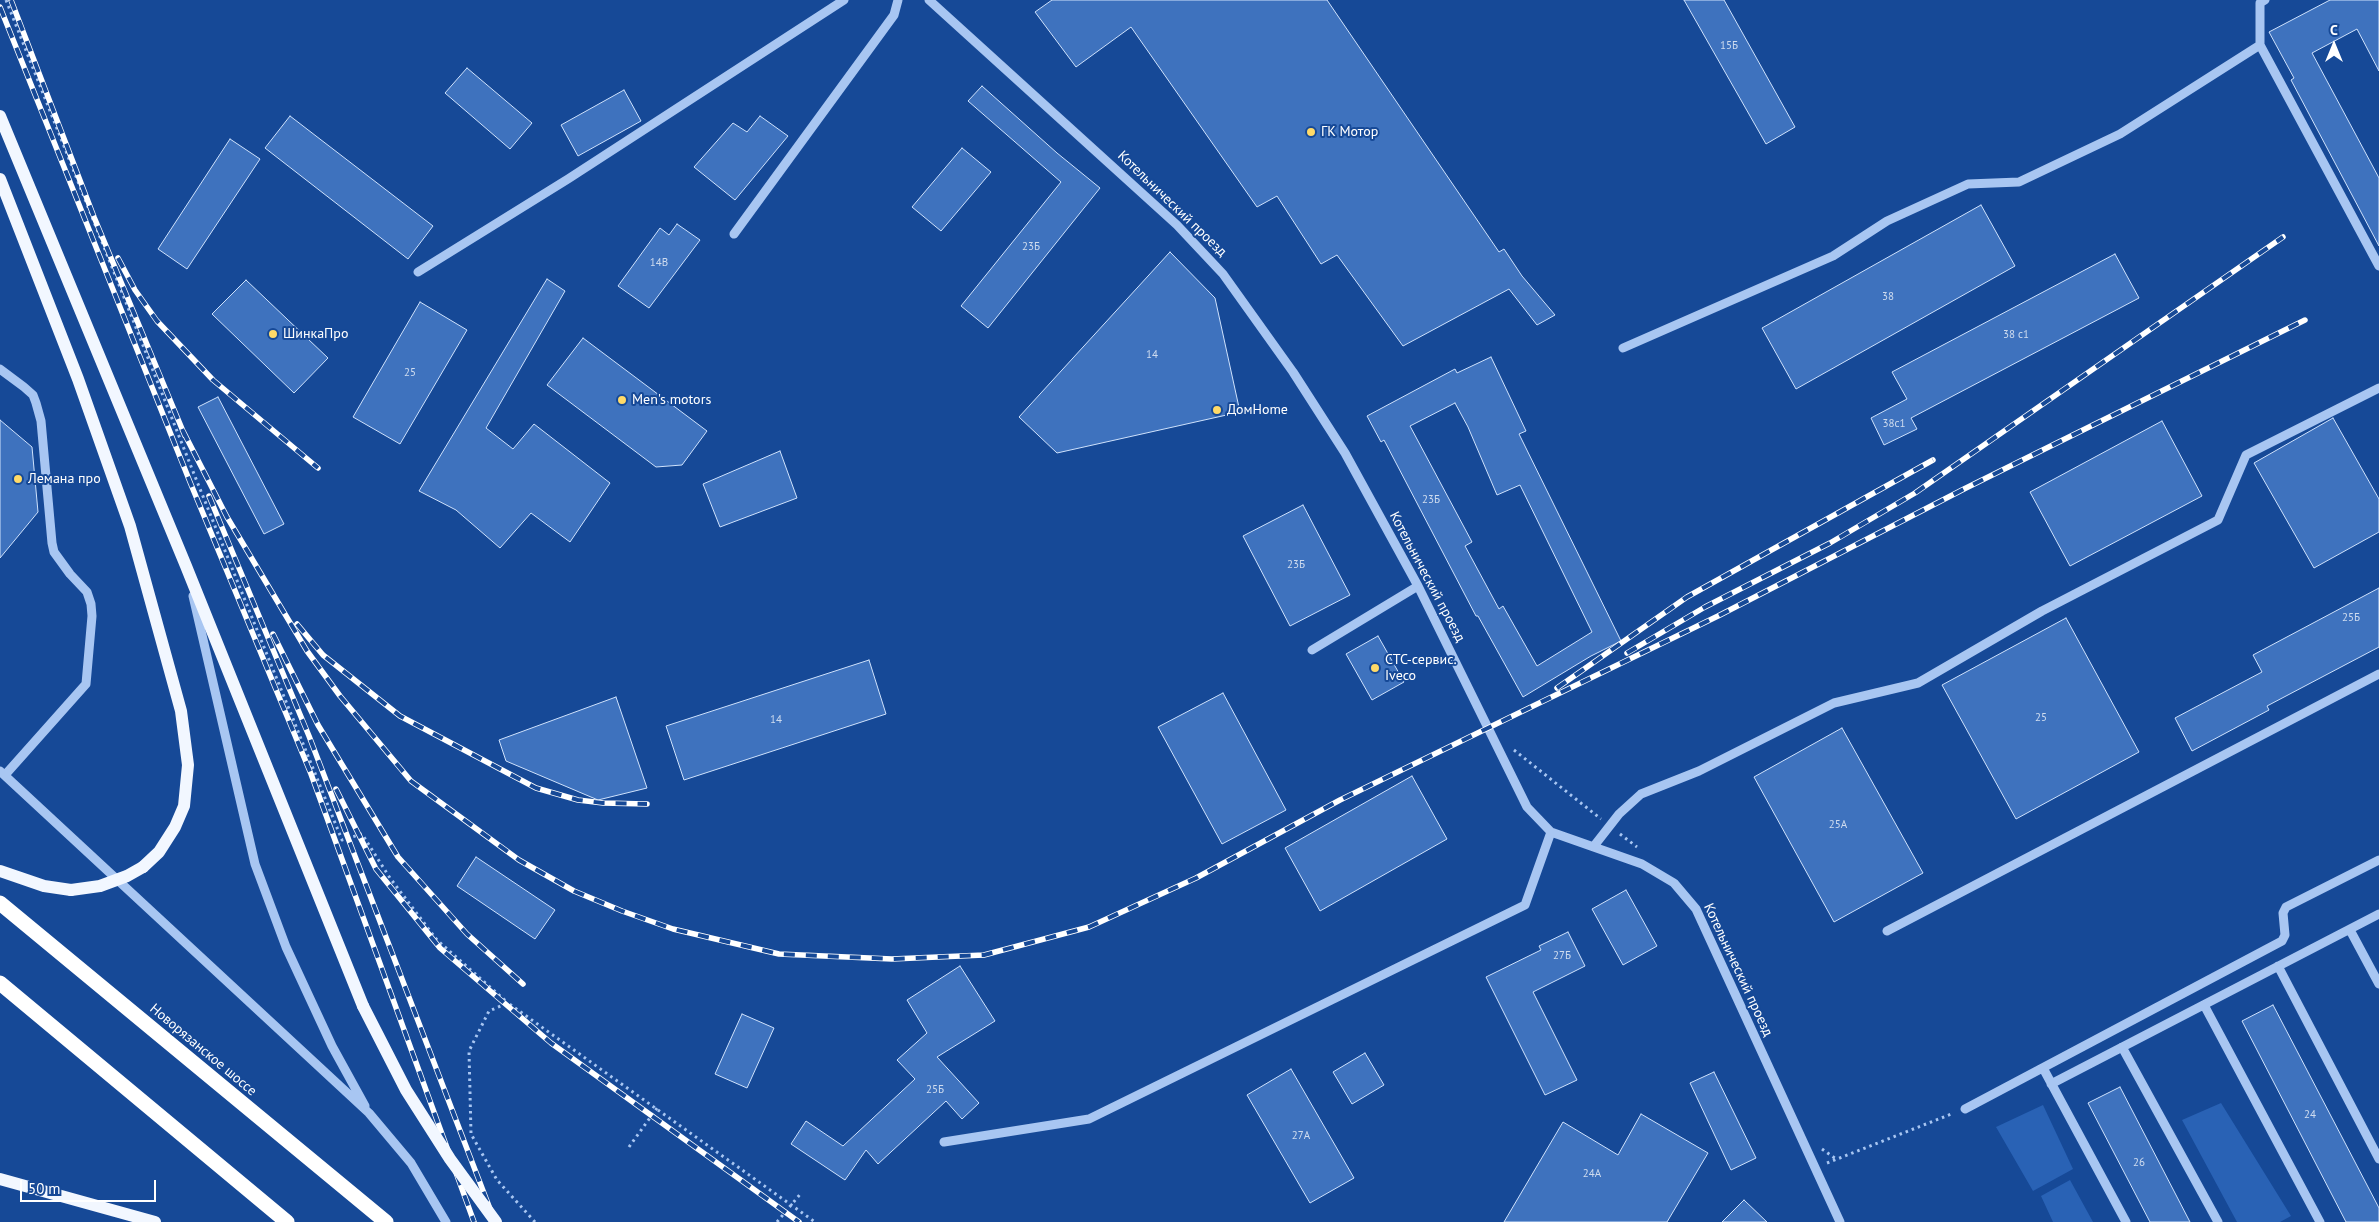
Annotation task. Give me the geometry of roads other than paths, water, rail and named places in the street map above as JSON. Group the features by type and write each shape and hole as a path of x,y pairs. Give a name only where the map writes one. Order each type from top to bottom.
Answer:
{"highway":[{"name":"Новорязанское шоссе","path":"0,903 386,1222"},
{"path":"0,983 287,1222"}],"main road":[{"path":"0,116 186,566 363,1006 406,1090 450,1159 496,1222"},
{"path":"0,179 78,379 130,526 180,711 188,765 184,806 175,827 159,852 142,867 127,876 100,886 71,890 44,886 0,872"},
{"path":"0,1179 155,1222"}],"street":[{"path":"418,272 568,179 844,0"},
{"path":"734,234 894,14 898,0"},
{"name":"Котельнический проезд","path":"929,0 1177,225 1223,274 1289,366 1345,453 1418,586 1527,807 1551,832 1642,864 1674,883 1696,909 1840,1222"},
{"path":"2265,0 2260,3 2260,45 2379,266"},
{"path":"1622,348 1833,256 1887,222 1968,184 2019,182 2120,134 2260,45"},
{"path":"0,369 33,395 36,402 41,421 54,552 70,574 87,592 92,616 86,684 3,773 369,1113 411,1163 446,1222"},
{"path":"1594,846 1609,826 1641,794 1699,771 1834,703 1918,683 2042,611 2218,520 2246,455 2379,388"},
{"path":"186,566 255,864 290,956 332,1046 369,1113"},
{"path":"1312,650 1418,586"},
{"path":"1887,931 2379,674"},
{"path":"944,1142 1089,1119 1525,905 1551,832"},
{"path":"1965,1109 2282,941 2285,935 2283,913 2286,907 2379,860"},
{"path":"2051,1084 2379,914"},
{"path":"2350,930 2379,984"},
{"path":"2278,966 2379,1159"},
{"path":"2204,1005 2320,1222"},
{"path":"2122,1047 2218,1222"},
{"path":"2043,1068 2126,1222"}],"railway":[{"path":"11,0 94,217 185,436"},
{"path":"0,7 190,482 311,774 474,1222"},
{"path":"1627,653 1705,607 1830,543 1915,493 2283,237"},
{"path":"118,258 135,290 157,321 213,380 318,468"},
{"path":"183,431 227,517 307,651 340,696 411,781 519,860 574,891 622,911 673,929 779,954 892,959 984,955 1089,927 1196,878 1340,800 1718,616 1964,489 2305,320"},
{"path":"1557,688 1687,597 1933,460"},
{"path":"209,496 309,736 495,1222"},
{"path":"297,624 323,655 400,716 536,788 578,800 603,803 647,804"},
{"path":"273,634 318,725 398,857 467,934 523,984"},
{"path":"336,789 376,869 440,948 551,1043 799,1222"}],"place":[{"name":"ГК Мотор","path":"1311,132"},
{"name":"ШинкаПро","path":"273,334"},
{"name":"Men's motors","path":"622,400"},
{"name":"ДомHome","path":"1217,410"},
{"name":"Лемана про","path":"18,479"},
{"name":"СТС-сервис. Iveco","path":"1375,668"}]}
